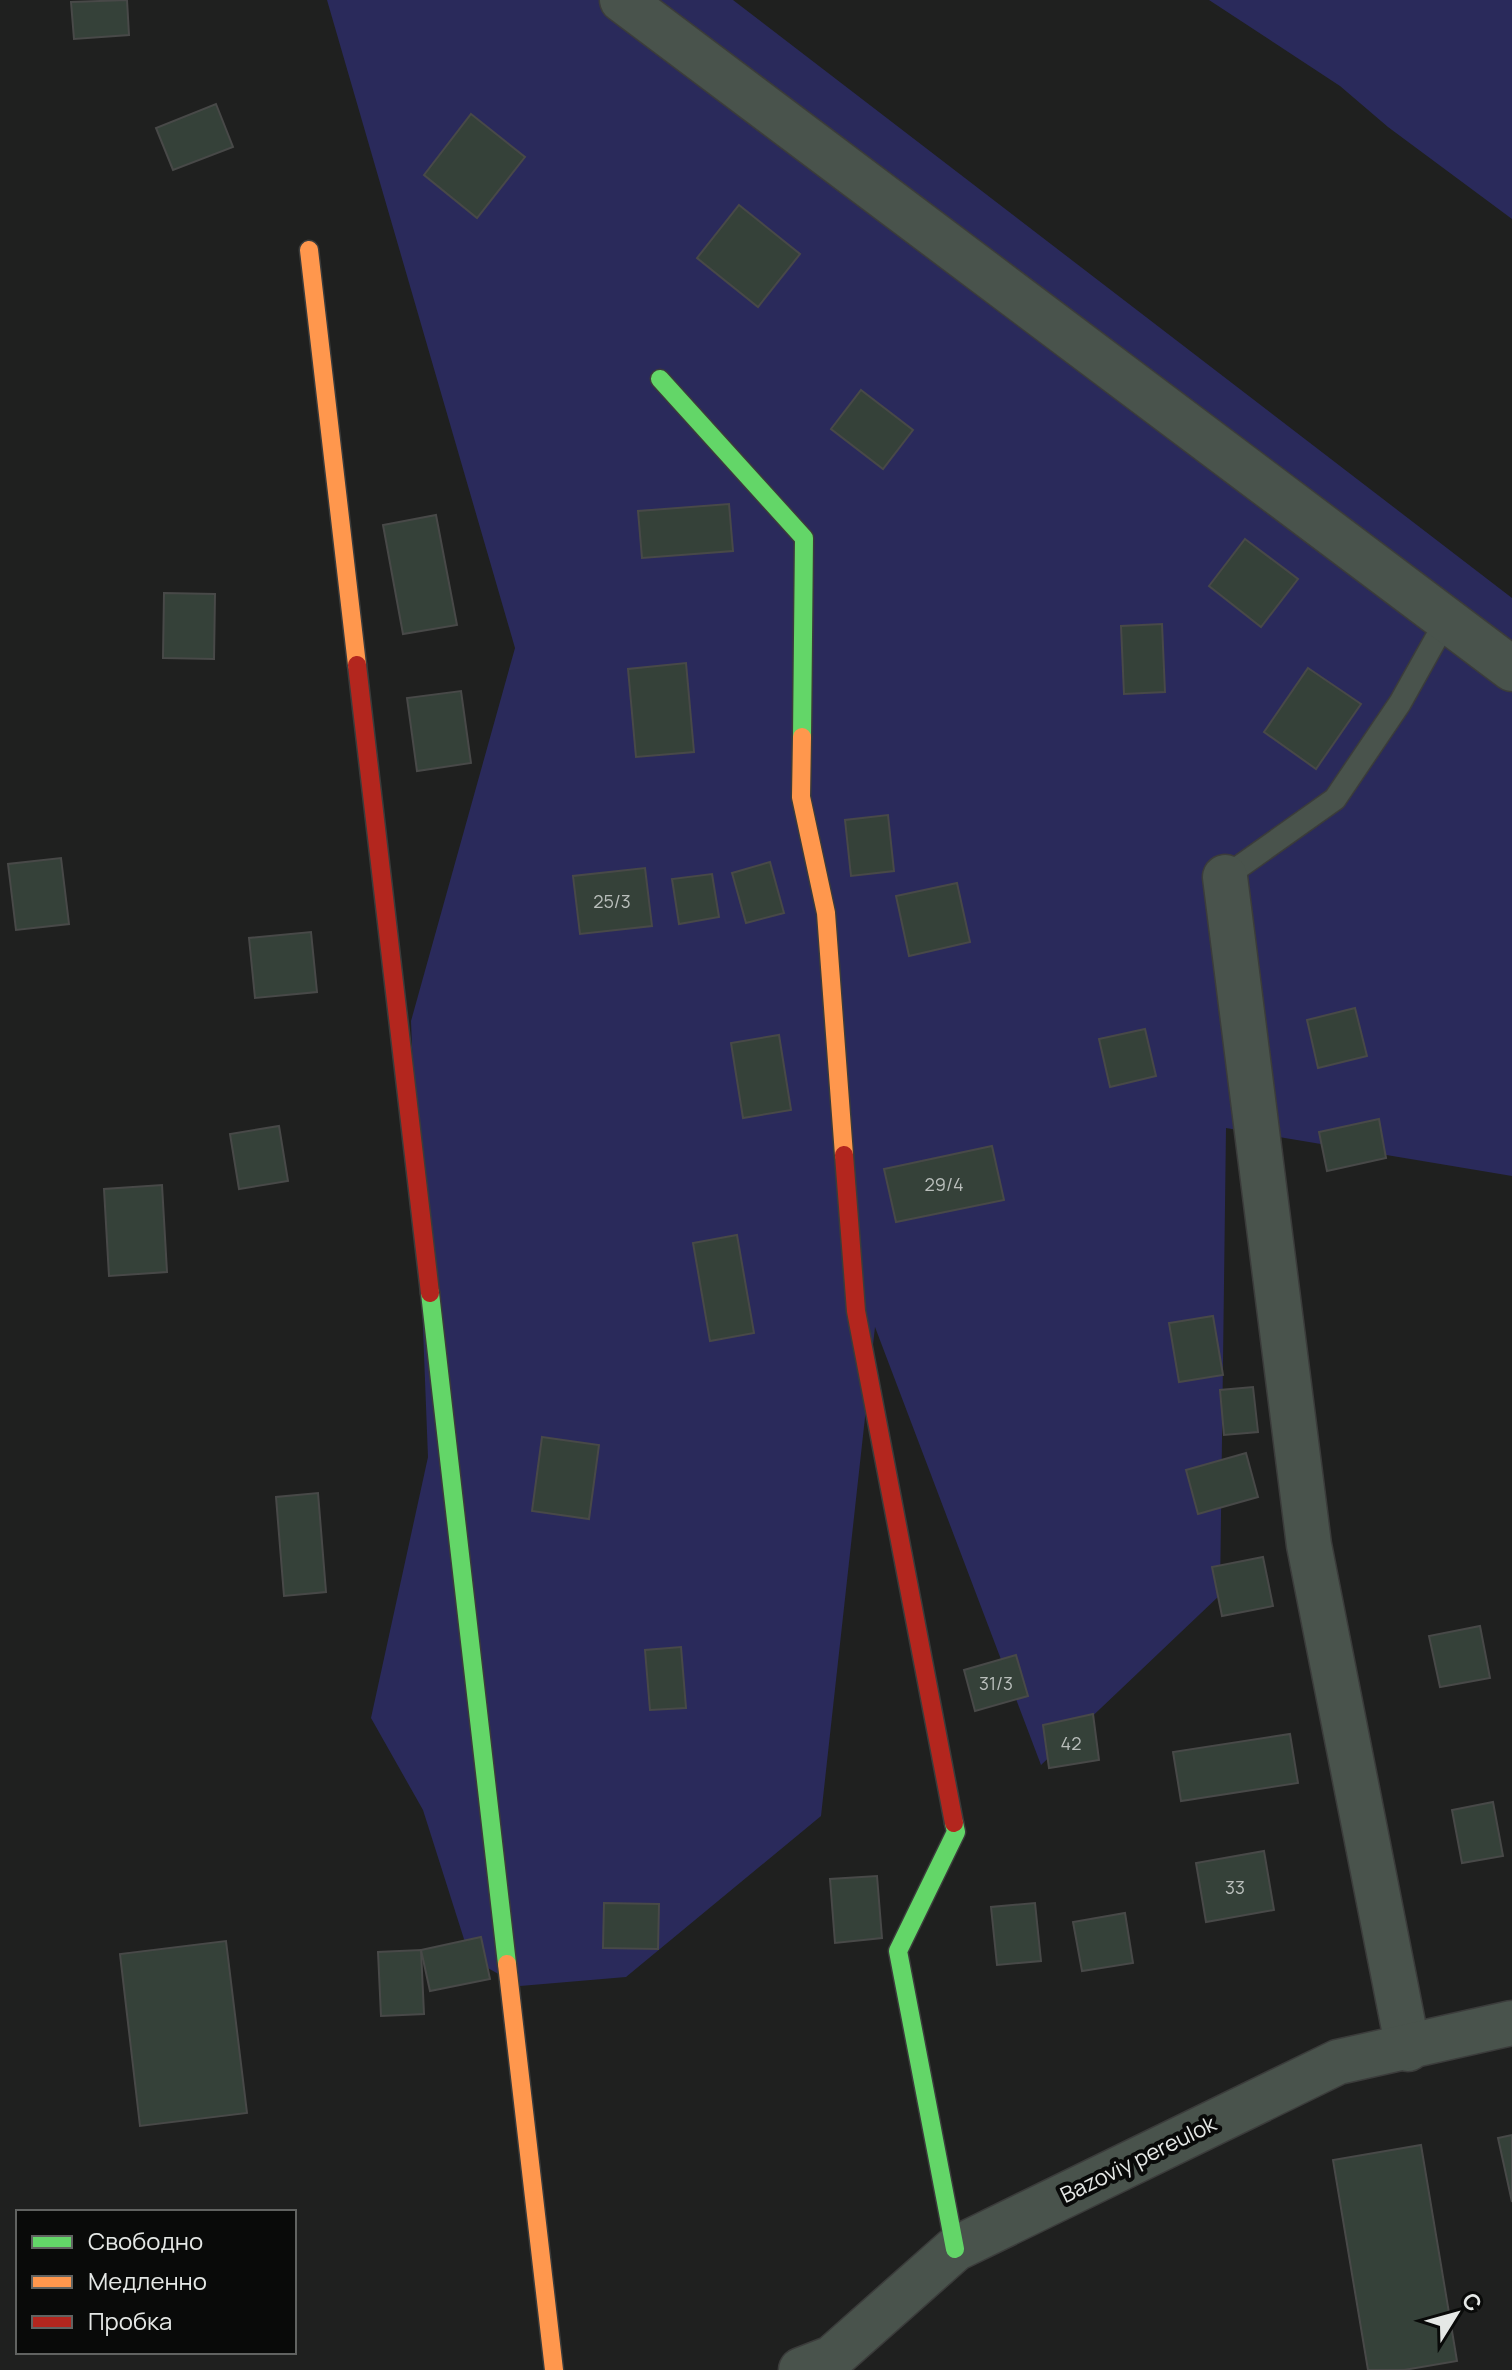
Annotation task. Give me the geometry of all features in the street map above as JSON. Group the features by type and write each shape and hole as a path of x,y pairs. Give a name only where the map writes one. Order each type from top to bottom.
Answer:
{"street":[{"path":"622,0 1512,669"},
{"path":"309,250 554,2370"},
{"path":"660,379 804,538 801,797 826,913 856,1311 956,1832 898,1951 955,2249"},
{"path":"1225,877 1309,1545 1408,2049"},
{"name":"Bazoviy pereulok","path":"829,2366 955,2249 1338,2062 1408,2049 1512,2023"}],"lane":[{"path":"1225,877 1335,799 1400,703 1447,619"}],"shaded area":[{"path":"327,0 733,0 1512,598 1512,1176 1226,1128 1220,1595 1041,1765 875,1327 821,1816 626,1977 520,1986 470,1958 423,1810 371,1718 428,1457 411,1021 515,648"},
{"path":"1209,0 1512,0 1512,219 1388,127 1340,86"}],"building":[{"path":"127,0 129,35 74,39 71,2"},
{"path":"216,104 233,147 173,170 156,128"},
{"path":"471,114 525,157 477,218 424,175"},
{"path":"739,205 800,254 758,307 697,258"},
{"path":"861,390 913,430 883,469 831,429"},
{"path":"729,504 733,551 642,558 638,511"},
{"path":"436,515 457,625 403,634 383,525"},
{"path":"1245,539 1298,579 1261,627 1209,586"},
{"path":"164,593 215,594 214,659 163,658"},
{"path":"1162,624 1165,692 1124,694 1121,626"},
{"path":"686,663 694,752 636,757 628,669"},
{"path":"1308,668 1361,704 1316,769 1264,732"},
{"path":"461,691 471,763 417,771 407,698"},
{"path":"888,815 894,871 851,876 845,820"},
{"path":"61,858 69,924 16,930 8,864"},
{"path":"770,862 784,913 746,923 732,873"},
{"path":"645,868 652,926 580,934 573,876"},
{"path":"712,874 719,917 679,924 672,879"},
{"path":"957,883 970,942 909,956 896,896"},
{"path":"311,932 317,992 255,998 249,938"},
{"path":"1355,1008 1367,1056 1318,1068 1307,1020"},
{"path":"1145,1029 1156,1076 1110,1087 1099,1039"},
{"path":"779,1035 791,1110 743,1118 731,1043"},
{"path":"1379,1119 1386,1158 1327,1171 1319,1132"},
{"path":"279,1126 288,1181 239,1189 230,1134"},
{"path":"992,1146 1004,1200 896,1222 884,1169"},
{"path":"162,1185 167,1272 109,1276 104,1189"},
{"path":"737,1235 754,1333 710,1341 693,1243"},
{"path":"1213,1316 1223,1375 1179,1382 1169,1323"},
{"path":"1253,1387 1258,1432 1224,1435 1220,1390"},
{"path":"542,1437 599,1445 589,1519 532,1511"},
{"path":"1246,1453 1258,1497 1198,1514 1186,1470"},
{"path":"318,1493 326,1592 284,1596 276,1497"},
{"path":"1263,1557 1273,1606 1222,1616 1212,1567"},
{"path":"1480,1626 1490,1678 1440,1687 1429,1636"},
{"path":"681,1647 686,1708 650,1710 645,1650"},
{"path":"1016,1655 1028,1696 975,1711 964,1670"},
{"path":"1093,1714 1099,1760 1049,1768 1043,1725"},
{"path":"1290,1734 1298,1783 1181,1801 1173,1752"},
{"path":"1493,1802 1503,1856 1462,1863 1452,1810"},
{"path":"1264,1851 1274,1910 1206,1922 1196,1863"},
{"path":"877,1876 882,1938 835,1943 830,1879"},
{"path":"604,1903 659,1904 658,1949 603,1948"},
{"path":"1035,1903 1041,1961 997,1965 991,1907"},
{"path":"1125,1913 1133,1963 1082,1971 1073,1922"},
{"path":"481,1937 490,1979 430,1991 421,1950"},
{"path":"226,1941 247,2113 140,2126 120,1954"},
{"path":"421,1950 424,2014 381,2016 378,1952"},
{"path":"1512,2135 1512,2202 1498,2138"},
{"path":"1421,2145 1457,2361 1404,2370 1368,2370 1333,2160"}],"traffic: fast":[{"path":"660,379 804,538 802,737"},
{"path":"430,1293 507,1964"},
{"path":"954,1823 956,1832 898,1951 955,2249"}],"traffic: slow":[{"path":"309,250 357,665"},
{"path":"802,737 801,797 826,913 844,1155"},
{"path":"507,1964 554,2370"}],"traffic: jam":[{"path":"357,665 430,1293"},
{"path":"844,1155 856,1311 954,1823"}]}
